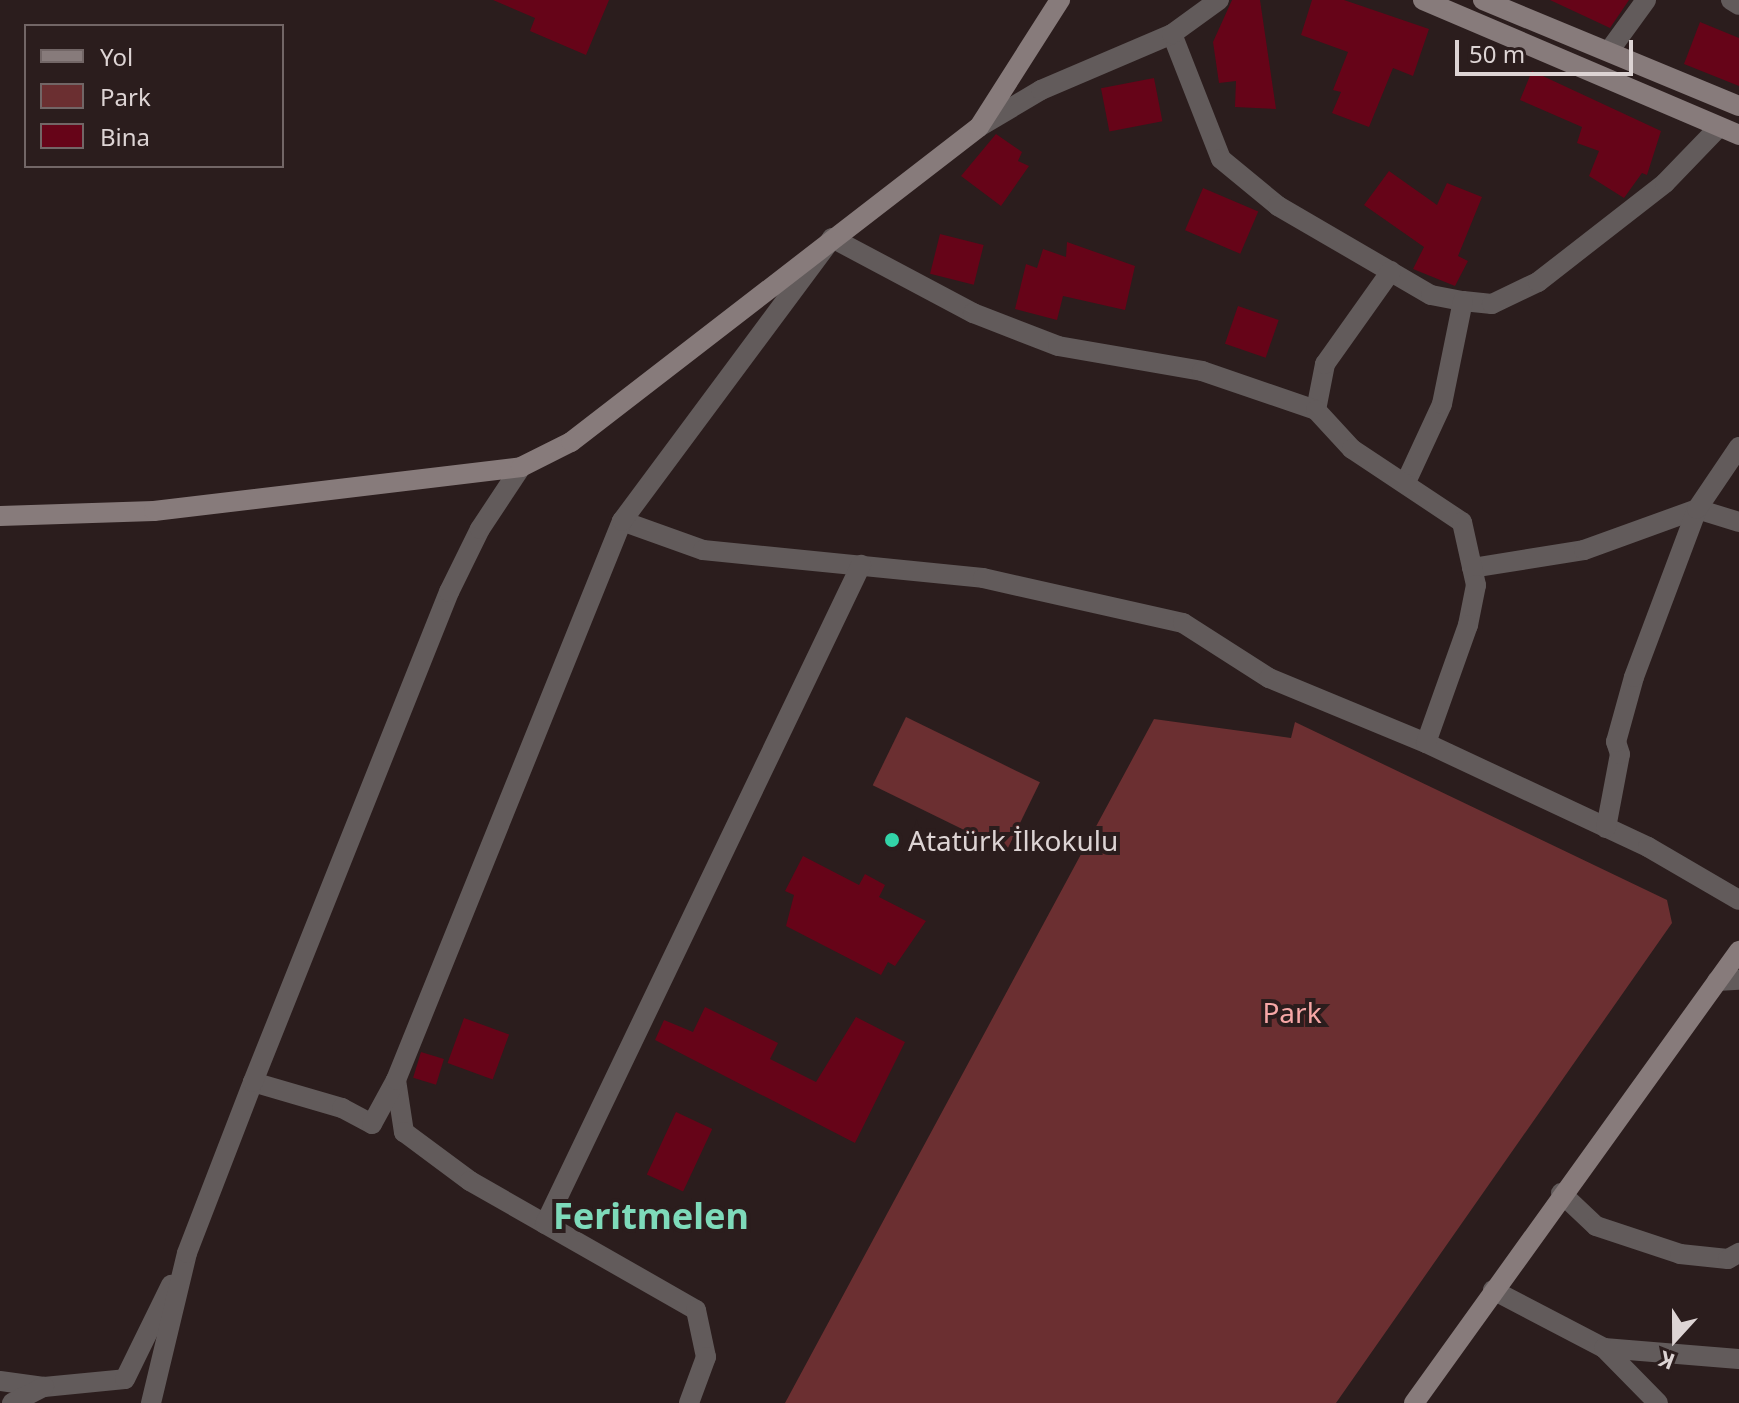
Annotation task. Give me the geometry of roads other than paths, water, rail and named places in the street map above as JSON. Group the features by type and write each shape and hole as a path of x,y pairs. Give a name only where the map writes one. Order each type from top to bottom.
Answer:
{"street":[{"path":"979,127 1060,0"},
{"path":"0,516 154,511 521,467 571,442 979,127 1041,90 1172,34 1219,0"},
{"path":"1423,0 1739,135"},
{"path":"1483,0 1739,106"},
{"path":"1609,51 1646,0"},
{"path":"1731,0 1739,5"},
{"path":"1172,34 1221,159 1278,206 1431,295 1463,301 1492,304 1538,282 1665,183 1719,127"},
{"path":"832,238 973,313 1058,346 1202,371 1316,410 1352,449 1462,522 1476,585 1468,625 1426,743"},
{"path":"253,1082 342,1108 372,1124 396,1080 622,521 832,238"},
{"path":"1316,410 1325,364 1391,271"},
{"path":"1406,482 1442,404 1463,301"},
{"path":"1606,828 1620,754 1616,742 1634,677 1697,509 1739,447"},
{"path":"0,1381 44,1387 125,1379 187,1253 449,592 480,529 521,467"},
{"path":"1472,568 1584,550 1697,509 1739,522"},
{"path":"622,521 703,550 983,578 1183,623 1269,678 1426,743 1606,828 1739,900"},
{"path":"545,1224 861,565"},
{"path":"1414,1403 1561,1193 1739,951"},
{"path":"1717,981 1739,980"},
{"path":"396,1080 404,1132 470,1181 696,1310 706,1357 689,1403"},
{"path":"1561,1193 1596,1226 1680,1254 1728,1259 1739,1253"},
{"path":"151,1403 187,1253"},
{"path":"1493,1290 1604,1348 1658,1403"},
{"path":"1604,1348 1739,1359"},
{"path":"12,1403 44,1387"}],"place":[{"name":"Atatürk İlkokulu","path":"892,840"}],"district":[{"name":"Feritmelen","path":"651,1216"}],"park label":[{"name":"Park","path":"1292,1012"}]}
